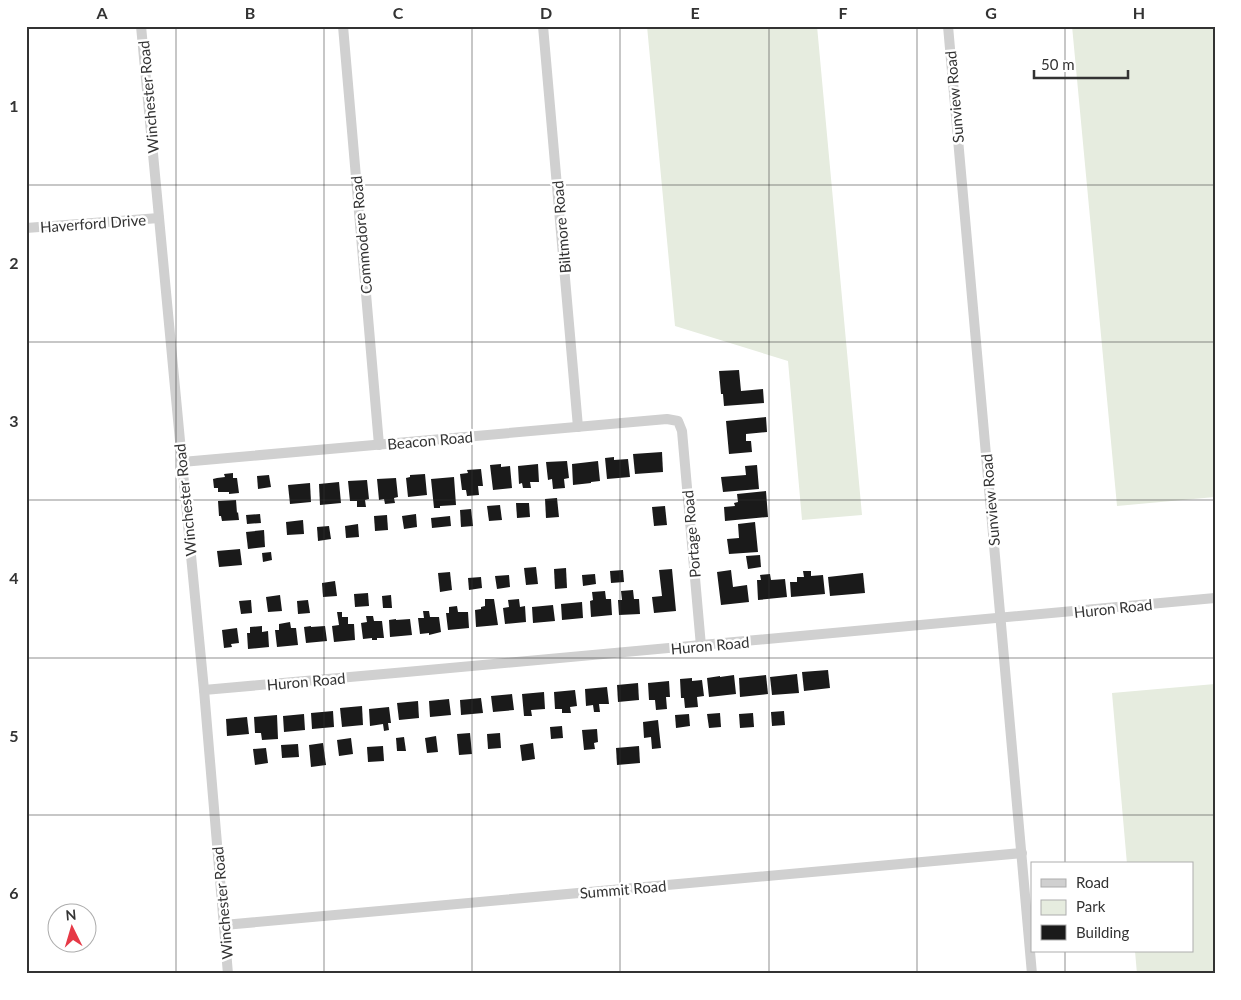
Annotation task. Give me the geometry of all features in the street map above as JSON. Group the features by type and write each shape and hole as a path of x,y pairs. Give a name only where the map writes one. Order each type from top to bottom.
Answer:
{"street":[{"name":"Winchester Road","path":"141,26 204,690 228,974"},
{"name":"Commodore Road","path":"342,26 379,445"},
{"name":"Biltmore Road","path":"543,26 578,427"},
{"name":"Sunview Road","path":"948,26 1032,974"},
{"name":"Haverford Drive","path":"26,228 159,218"},
{"name":"Beacon Road","path":"182,462 667,419 678,421"},
{"name":"Portage Road","path":"678,421 682,431 701,646"},
{"name":"Huron Road","path":"204,690 1215,598"},
{"name":"Summit Road","path":"224,925 1022,854"}],"green space":[{"path":"647,26 817,26 862,515 802,520 788,361 675,326"},
{"path":"1072,26 1215,26 1215,497 1117,506"},
{"path":"1215,684 1215,974 1137,974 1135,952 1194,952 1194,862 1127,862 1112,693"}],"building":[{"path":"739,370 741,391 763,389 764,403 724,406 719,371"},
{"path":"766,417 767,432 746,434 746,441 751,441 752,452 729,454 726,421"},
{"path":"662,452 663,472 635,474 633,454"},
{"path":"614,457 614,460 628,459 630,477 607,479 605,458"},
{"path":"567,461 569,478 564,479 565,488 553,489 552,479 548,480 546,462"},
{"path":"598,461 600,481 573,485 572,464"},
{"path":"501,464 501,467 510,466 512,488 493,490 490,465"},
{"path":"538,464 539,482 530,482 531,488 523,488 522,483 519,484 518,466"},
{"path":"757,465 759,489 723,492 721,477 746,475 745,466"},
{"path":"481,469 483,486 478,486 479,495 467,496 466,490 462,490 460,474 468,473 467,470"},
{"path":"233,473 233,478 237,478 239,493 218,492 218,488 214,488 213,479 225,477 224,474"},
{"path":"425,474 427,495 408,497 406,478 410,477 410,475"},
{"path":"269,475 271,487 258,489 257,476"},
{"path":"454,477 456,505 434,508 431,479"},
{"path":"396,478 398,497 394,498 395,503 385,504 384,499 379,500 377,479"},
{"path":"367,480 369,499 365,500 366,507 357,507 357,501 350,501 348,481"},
{"path":"339,482 341,503 320,505 319,484"},
{"path":"310,483 311,502 290,504 288,485"},
{"path":"766,491 768,517 725,521 724,507 735,506 734,503 738,502 737,494"},
{"path":"557,498 559,517 546,518 545,499"},
{"path":"236,500 239,520 222,521 221,516 219,516 218,501"},
{"path":"516,503 529,503 530,517 517,518"},
{"path":"500,505 502,520 489,521 487,506"},
{"path":"665,506 667,525 654,526 652,507"},
{"path":"471,509 473,526 461,527 460,510"},
{"path":"260,514 261,523 247,524 246,515"},
{"path":"416,514 417,527 404,529 402,516"},
{"path":"387,515 388,530 375,531 374,516"},
{"path":"450,516 451,526 432,528 431,518"},
{"path":"303,520 304,534 287,535 286,522"},
{"path":"755,522 758,552 729,554 727,539 739,538 738,524"},
{"path":"358,524 359,537 346,538 345,526"},
{"path":"329,526 331,539 318,541 317,527"},
{"path":"264,530 265,547 248,549 246,532"},
{"path":"240,549 242,565 219,567 217,551"},
{"path":"271,552 272,560 263,562 262,553"},
{"path":"760,555 761,567 748,569 746,556"},
{"path":"536,567 538,584 526,585 524,568"},
{"path":"566,568 567,588 555,589 554,569"},
{"path":"672,569 676,611 654,613 652,597 662,596 659,570"},
{"path":"623,570 624,582 611,583 610,571"},
{"path":"731,570 733,587 747,585 749,602 721,605 717,572"},
{"path":"803,571 811,571 811,576 823,575 825,594 791,597 790,582 797,582 797,577 804,577"},
{"path":"450,572 452,590 440,592 438,573"},
{"path":"863,573 865,593 830,596 828,577"},
{"path":"595,574 596,584 583,586 582,575"},
{"path":"770,574 771,580 785,579 787,597 758,600 757,580 761,580 760,575"},
{"path":"509,575 510,587 497,589 495,576"},
{"path":"481,577 482,588 469,590 468,578"},
{"path":"335,581 337,596 323,597 322,583"},
{"path":"633,590 634,599 639,599 640,614 619,615 618,600 622,600 621,591"},
{"path":"605,591 606,599 611,599 612,615 591,617 590,601 593,600 592,592"},
{"path":"368,593 369,606 355,607 354,594"},
{"path":"280,595 282,611 268,612 266,597"},
{"path":"391,595 392,608 383,608 382,596"},
{"path":"485,599 494,599 498,625 476,627 475,610 485,606"},
{"path":"519,599 520,607 525,606 526,622 505,624 503,608 509,607 508,600"},
{"path":"251,600 252,613 241,614 239,601"},
{"path":"308,600 310,613 298,614 297,601"},
{"path":"582,602 583,618 562,620 561,604"},
{"path":"553,605 555,621 533,623 532,607"},
{"path":"457,606 458,612 468,612 469,628 448,630 446,613 449,613 449,607"},
{"path":"423,611 429,611 430,617 439,617 441,632 429,635 429,633 420,634 418,618 424,618"},
{"path":"337,612 342,612 342,617 348,617 348,624 354,624 355,640 334,642 332,626 339,625"},
{"path":"366,616 373,616 374,621 382,621 384,638 377,638 377,640 372,640 372,638 363,639 361,623 367,622"},
{"path":"410,619 412,635 390,637 389,620"},
{"path":"290,622 291,628 296,628 298,645 277,647 275,630 279,630 279,624"},
{"path":"262,626 262,632 268,631 269,647 248,649 247,633 250,633 250,627"},
{"path":"325,626 327,641 306,643 304,627"},
{"path":"237,628 239,643 231,644 232,647 224,648 222,630"},
{"path":"828,670 830,688 804,691 802,672"},
{"path":"797,674 799,693 772,695 770,677"},
{"path":"734,675 736,694 709,697 707,678"},
{"path":"766,675 768,694 740,697 739,678"},
{"path":"692,678 692,681 702,680 704,696 697,697 698,707 685,708 684,698 681,698 680,679"},
{"path":"669,681 670,697 666,697 667,709 656,710 655,700 649,700 648,683"},
{"path":"638,683 639,700 618,702 617,685"},
{"path":"607,687 609,704 599,704 600,712 594,712 593,705 586,706 585,689"},
{"path":"575,690 577,706 570,707 571,713 562,713 562,709 555,709 554,692"},
{"path":"544,692 545,709 531,710 532,716 524,716 522,694"},
{"path":"512,694 514,710 493,712 491,696"},
{"path":"481,698 483,713 461,715 460,700"},
{"path":"449,699 451,715 430,717 429,701"},
{"path":"418,701 419,718 399,720 397,703"},
{"path":"362,706 363,725 342,727 340,708"},
{"path":"389,707 391,723 388,723 389,730 384,731 383,724 370,726 369,709"},
{"path":"333,711 334,727 312,729 311,713"},
{"path":"784,711 785,725 772,726 771,712"},
{"path":"720,713 721,727 709,728 707,714"},
{"path":"753,713 754,727 740,728 739,714"},
{"path":"304,714 305,730 284,732 283,716"},
{"path":"689,714 690,726 676,728 675,715"},
{"path":"277,715 278,739 262,740 261,733 255,733 254,717"},
{"path":"247,717 249,734 227,736 226,719"},
{"path":"658,720 661,748 652,749 651,737 644,738 643,722"},
{"path":"562,726 563,738 551,739 550,727"},
{"path":"597,729 598,742 594,743 595,749 584,750 582,730"},
{"path":"470,733 472,754 459,755 457,734"},
{"path":"500,733 501,748 488,749 487,734"},
{"path":"436,736 438,752 427,753 425,738"},
{"path":"404,737 406,751 397,751 396,738"},
{"path":"351,738 353,754 339,756 337,740"},
{"path":"323,743 326,765 311,767 309,745"},
{"path":"533,743 535,759 522,761 520,745"},
{"path":"298,744 299,757 282,758 281,745"},
{"path":"383,746 384,761 368,762 367,747"},
{"path":"639,746 640,763 617,765 616,748"},
{"path":"266,748 268,763 255,765 253,749"}]}
